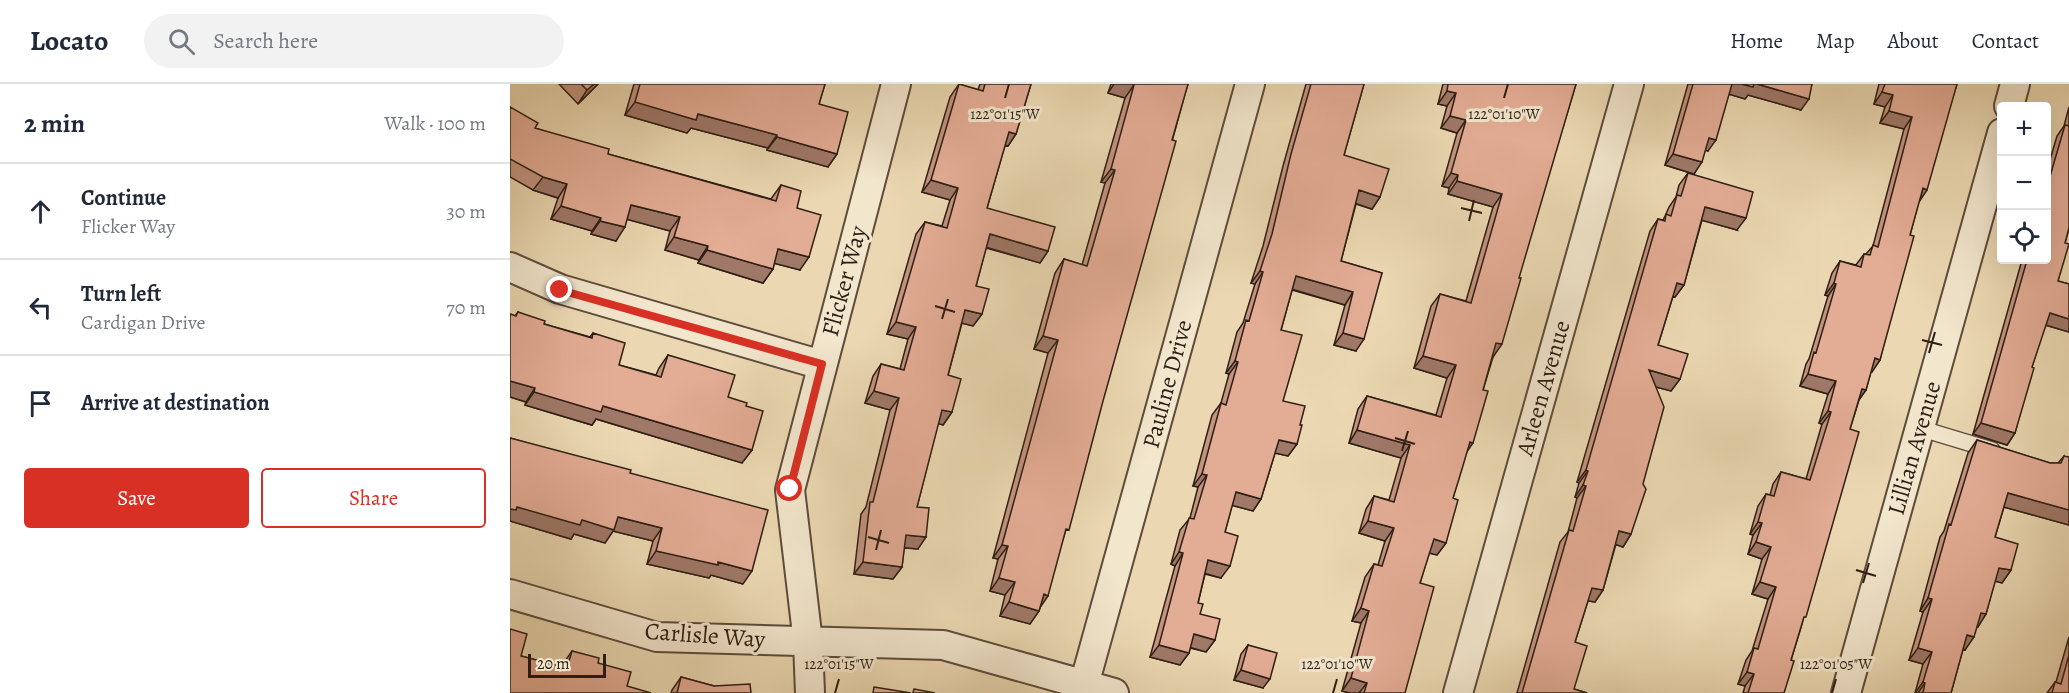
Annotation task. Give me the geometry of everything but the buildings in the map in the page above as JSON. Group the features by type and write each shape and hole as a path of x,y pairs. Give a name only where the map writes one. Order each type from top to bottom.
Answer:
{"street":[{"name":"Flicker Way","path":"810,693 808,642 790,489 896,84"},
{"name":"Pauline Drive","path":"1084,685 1251,84"},
{"name":"Arleen Avenue","path":"1458,693 1629,84"},
{"path":"2010,102 2015,84"},
{"name":"Lillian Avenue","path":"1846,693 1997,147"},
{"path":"510,267 560,290 822,364"},
{"name":"Carlisle Way","path":"510,594 657,637 943,645 1114,693"}],"lane":[{"path":"1919,428 2005,454"}],"route":[{"path":"560,290 822,364 790,489"}]}
